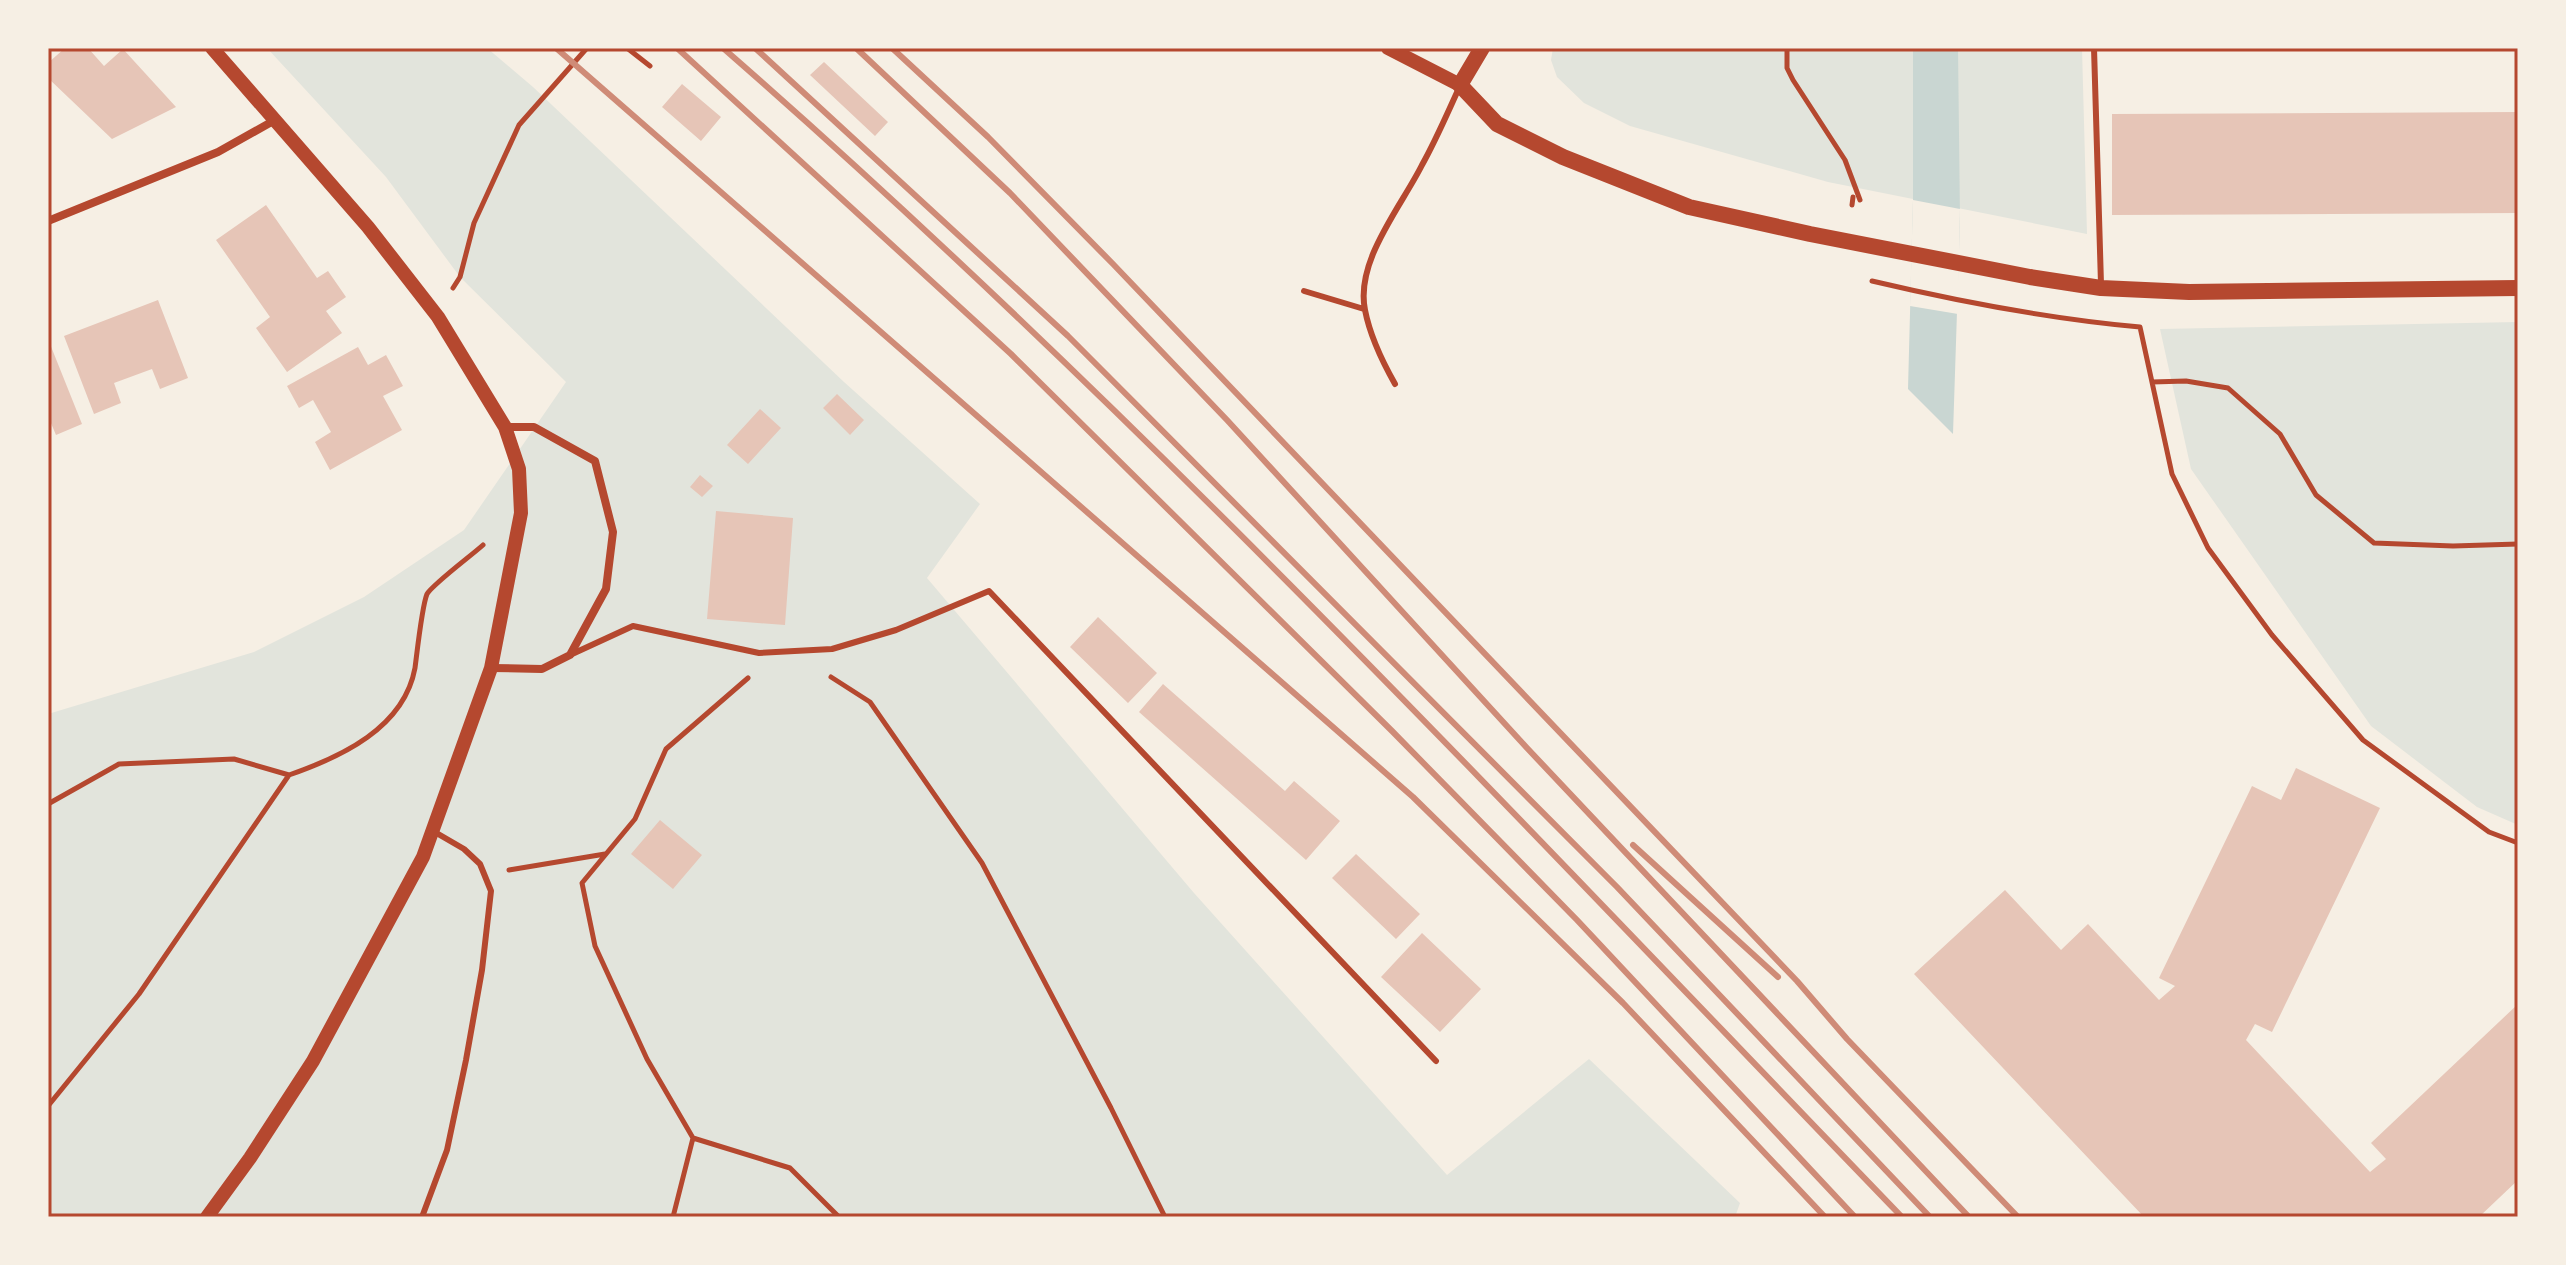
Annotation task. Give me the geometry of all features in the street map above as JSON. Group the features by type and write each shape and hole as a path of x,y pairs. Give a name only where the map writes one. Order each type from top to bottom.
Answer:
{"main road":[{"path":"1482,48 1460,85 1497,124 1563,157 1689,207 1912,254 2101,288 2189,292 2518,288"}],"street":[{"path":"207,1217 250,1158 313,1061 423,857 491,668 521,513 519,469 505,427 438,317 368,227 212,48"},
{"path":"1388,48 1460,85"},
{"path":"48,221 218,152 275,120"},
{"path":"491,668 542,669 570,655 606,589 613,532 595,461 534,427 505,427"}],"lane":[{"path":"2094,48 2101,288"},
{"path":"1395,384 1380,357 1364,309 1366,275 1391,219 1423,165 1460,85"},
{"path":"1304,291 1364,309"},
{"path":"570,655 633,626 759,653 832,649 896,630 989,591 1436,1061"},
{"path":"422,1217 447,1150 482,970 491,891 480,864 464,849 433,831"}],"path":[{"path":"456,283 474,223 519,125 587,48"},
{"path":"627,48 650,66"},
{"path":"1787,48 1787,68 1845,160 1860,200"},
{"path":"1852,205 1853,197"},
{"path":"1862,278 1958,301 2090,323 2140,327 2172,474 2208,548 2272,635 2363,740 2489,832 2518,843"},
{"path":"2152,382 2186,381 2228,388 2280,434 2316,495 2374,543 2453,546 2518,544"},
{"path":"48,804 119,764 234,759 289,775 329,761 367,738 394,714 412,685 428,593 521,513"},
{"path":"755,671 666,749 635,819 582,883 595,946 647,1059 693,1138 790,1168 839,1217"},
{"path":"820,675 834,678 870,702 982,863 1165,1217"},
{"path":"48,1106 139,994 289,775"},
{"path":"496,872 607,854"},
{"path":"673,1217 693,1138"}],"shaded area":[{"path":"267,48 487,48 533,87 844,382 980,504 927,578 1194,893 1447,1175 1589,1059 1740,1203 1735,1217 48,1217 48,714 254,652 364,597 464,530 566,382 460,277 386,177"},
{"path":"1553,48 2082,48 2087,234 1828,182 1630,126 1584,103 1557,77 1551,60"},
{"path":"1913,48 1958,48 1960,220 1953,434 1908,389"},
{"path":"2518,322 2518,825 2477,807 2371,726 2191,469 2160,329"}],"pier":[{"path":"1913,200 1960,209 1958,314 1910,306"}],"building":[{"path":"65,48 88,48 104,66 123,49 176,107 112,139 48,78 48,63"},
{"path":"824,62 888,122 875,136 810,75"},
{"path":"682,84 721,117 701,141 662,107"},
{"path":"2518,112 2518,213 2112,215 2112,114"},
{"path":"266,205 317,278 328,271 346,297 326,311 342,333 287,372 256,328 270,317 216,240"},
{"path":"158,300 188,378 160,389 152,369 114,383 121,403 94,414 64,336"},
{"path":"48,344 82,424 56,435 48,416"},
{"path":"358,347 368,365 386,355 403,386 383,396 402,430 330,470 315,442 331,432 313,400 299,408 287,386"},
{"path":"837,394 864,420 850,435 823,408"},
{"path":"760,409 781,428 748,464 727,445"},
{"path":"700,475 713,486 702,497 690,487"},
{"path":"716,511 793,518 785,625 707,619"},
{"path":"1098,617 1157,673 1128,703 1070,647"},
{"path":"1163,684 1285,791 1294,781 1340,821 1306,860 1139,712"},
{"path":"2296,768 2380,808 2272,1032 2255,1024 2246,1040 2370,1172 2386,1159 2371,1143 2518,1004 2518,1180 2479,1217 2144,1217 1914,974 2005,890 2061,950 2088,924 2159,1000 2175,986 2159,978 2252,786 2281,800"},
{"path":"660,820 702,855 673,889 631,854"},
{"path":"1356,854 1420,914 1396,939 1332,878"},
{"path":"1422,933 1481,989 1440,1032 1381,977"}],"railway":[{"path":"556,48 1413,797 1623,1003 1825,1217"},
{"path":"677,48 1011,354 1392,731 1577,920 1855,1217"},
{"path":"723,48 878,186 1178,473 1470,768 1902,1217"},
{"path":"755,48 1068,336 1617,887 1930,1217"},
{"path":"856,48 1010,193 1227,420 1527,748 1969,1217"},
{"path":"892,48 988,137 1113,264 2018,1217"},
{"path":"1633,845 1778,977"}]}
